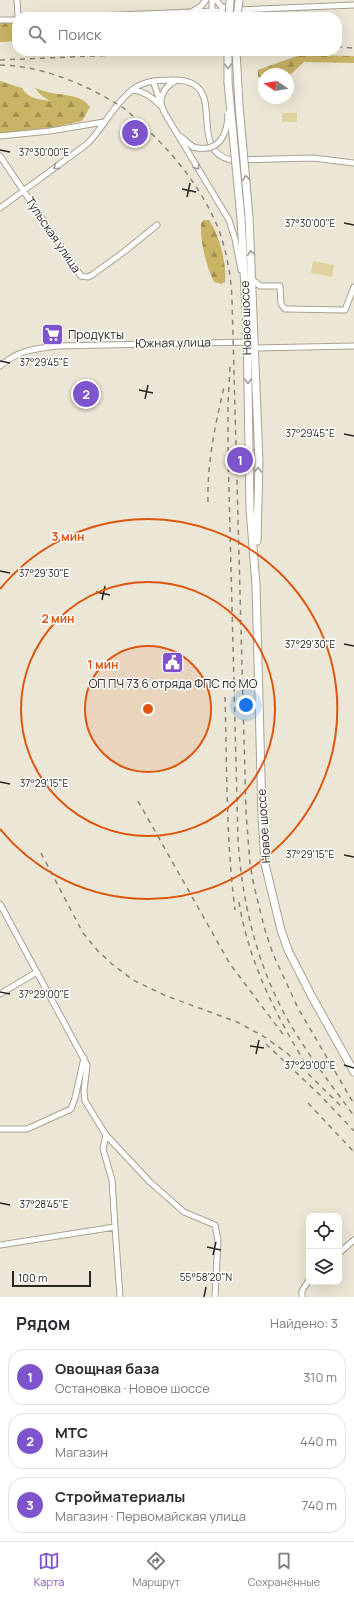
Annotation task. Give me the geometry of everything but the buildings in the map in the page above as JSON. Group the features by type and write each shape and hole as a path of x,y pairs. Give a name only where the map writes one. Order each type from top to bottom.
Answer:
{"main road":[{"path":"229,12 230,0"},
{"path":"238,12 239,0"},
{"name":"Новое шоссе","path":"228,56 228,82 241,218 245,295 252,344"},
{"name":"Новое шоссе","path":"236,56 253,280 250,509 256,585 262,815 266,864 281,930 288,950 354,1072"}],"street":[{"path":"17,0 18,12"},
{"path":"192,12 200,7 206,0"},
{"path":"212,0 212,11"},
{"path":"216,0 221,6 232,10"},
{"path":"192,12 354,5"},
{"path":"0,20 12,19"},
{"path":"162,107 161,99 165,89 172,82 178,79"},
{"path":"0,208 87,144 132,90 140,85 153,81 178,79 190,81 200,88 206,105 210,142 218,154 223,158 231,160 313,158 354,163"},
{"path":"153,81 162,107 229,220 235,239 245,295"},
{"path":"177,133 193,147 208,148 217,144 223,137 227,127 228,82"},
{"path":"132,90 137,90 150,95 162,107"},
{"path":"0,136 50,131 104,122"},
{"name":"Тульская улица","path":"0,156 81,276 88,277 92,275 157,225"},
{"path":"253,280 260,286 280,286 280,304 284,309 345,310 354,287"},
{"path":"253,293 260,286"},
{"name":"Южная улица","path":"0,366 21,352 31,349 57,346 252,344 354,346"},
{"path":"0,904 88,1065 84,1091 85,1101 106,1135 150,1182 184,1212 215,1225 218,1240 215,1297"},
{"path":"0,994 37,972"},
{"path":"0,1129 27,1129 71,1110 84,1058"},
{"path":"106,1135 103,1149 112,1180 120,1297"},
{"path":"0,1245 115,1227"},
{"path":"342,1250 354,1240"},
{"path":"302,1297 302,1291 306,1285"}],"shaded area":[{"path":"282,113 297,113 297,122 282,122"},
{"path":"313,261 334,265 332,277 311,273"}],"green space":[{"path":"12,22 12,41 0,42 0,23"},
{"path":"297,56 354,56 354,63 304,62 294,71 294,68 264,68"},
{"path":"0,81 22,88 34,98 50,101 40,94 35,88 49,93 78,98 87,103 90,107 82,121 49,128 0,134"},
{"path":"204,220 209,220 213,226 222,250 225,267 225,282 221,284 214,282 206,261 201,230 201,223"}],"railway":[{"path":"342,47 354,48"},
{"path":"0,60 93,56"},
{"path":"0,65 31,69 61,77 104,96 126,110 163,145 186,172 205,202 220,233 228,265 232,299 246,812 250,864 265,930 273,954 298,1008 354,1104"},
{"path":"230,367 228,452 238,840 243,885 258,952 285,1015 318,1067 354,1116"},
{"path":"208,502 210,459 224,387"},
{"path":"225,697 228,830 235,910"},
{"path":"138,801 230,964 285,1037"},
{"path":"41,853 83,933 98,951 112,964 133,980 164,995 237,1022 263,1036 287,1053 342,1107"},
{"path":"239,902 249,944 264,984 282,1024 304,1061"},
{"path":"266,1044 321,1096 354,1131"},
{"path":"308,1103 354,1152"}],"place":[{"name":"Стройматериалы","path":"135,133"},
{"name":"Продукты","path":"52,335"},
{"name":"МТС","path":"86,394"},
{"name":"Овощная база","path":"240,460"},
{"name":"ОП ПЧ 73 6 отряда ФПС по МО","path":"173,663"}]}
